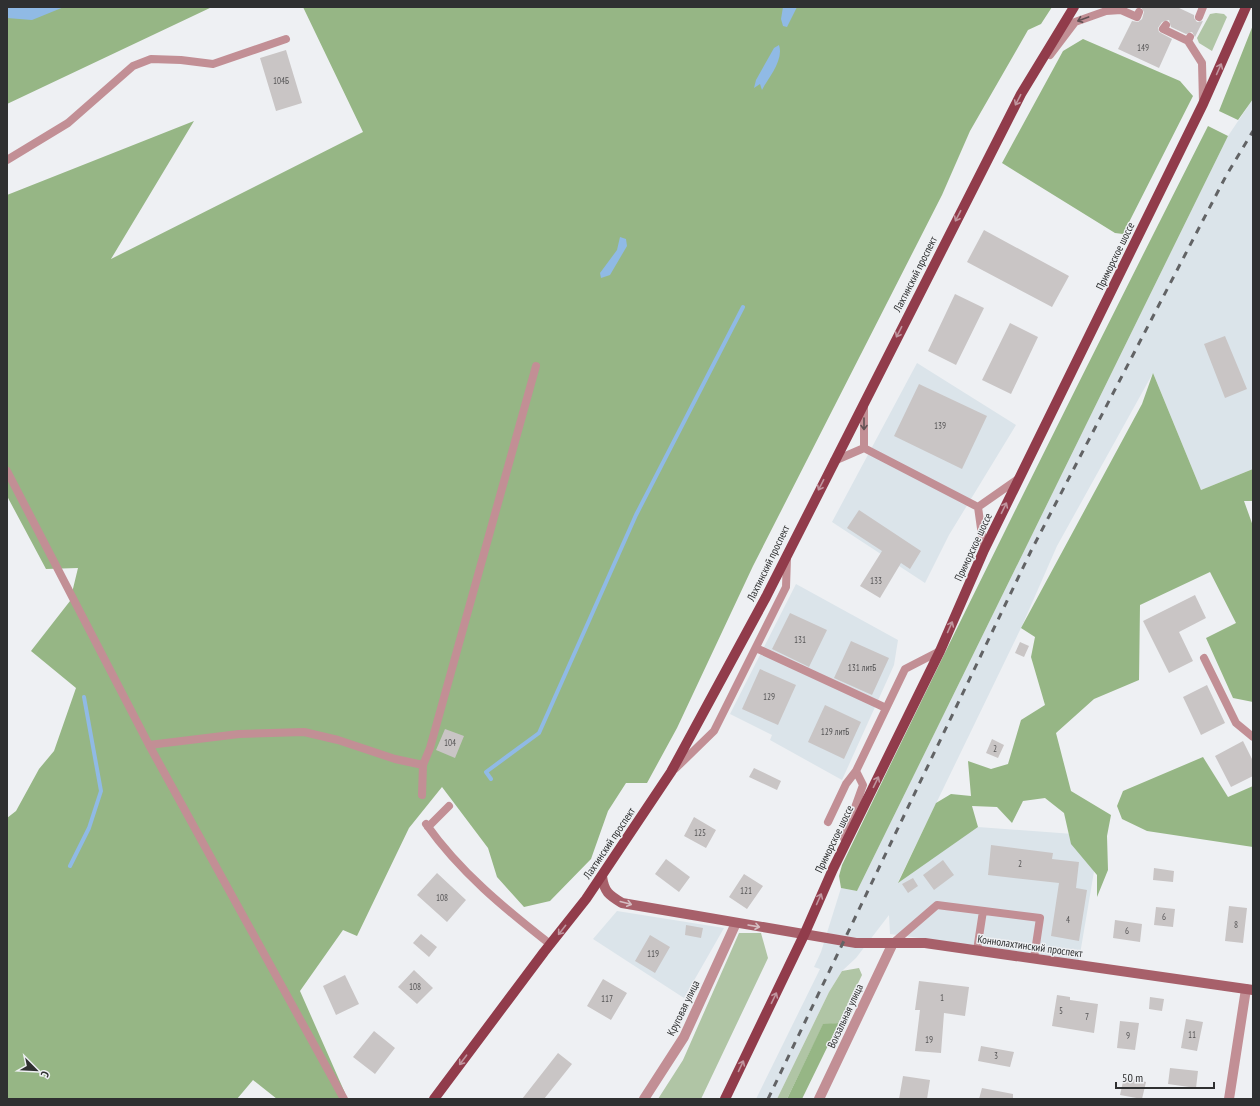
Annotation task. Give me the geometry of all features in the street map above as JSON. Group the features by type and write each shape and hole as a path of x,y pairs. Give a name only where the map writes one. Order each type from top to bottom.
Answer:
{"main road":[{"name":"Лахтинский проспект","path":"434,1099 602,876 671,772 766,597 833,461 1025,86 1074,7"},
{"name":"Приморское шоссе","path":"726,1099 804,935 833,869 940,651 984,550 1203,104 1246,7"},
{"name":"Коннолахтинский проспект","path":"602,876 604,887 611,896 622,902 804,935 856,943 925,943 1250,990"}],"street":[{"name":"Круговая улица","path":"644,1099 684,1037 736,923"},
{"name":"Вокзальная улица","path":"819,1099 893,943"},
{"path":"1229,1099 1250,990"}],"lane":[{"path":"1199,17 1204,7"},
{"path":"1025,86 1075,22 1106,11 1121,8 1137,17 1139,12"},
{"path":"1166,25 1163,30 1189,38 1202,63 1203,104"},
{"path":"7,160 68,123 133,66 151,59 181,60 213,64 286,39"},
{"path":"422,795 423,765 430,748 536,366"},
{"path":"864,400 864,448"},
{"path":"833,461 864,448"},
{"path":"864,448 978,507"},
{"path":"7,471 149,745 344,1099"},
{"path":"978,507 1018,479"},
{"path":"978,507 984,550"},
{"path":"671,772 714,731 786,587 788,551"},
{"path":"756,648 886,708"},
{"path":"828,822 846,784 856,771 905,669 940,651"},
{"path":"1204,658 1236,723 1253,737"},
{"path":"149,745 239,734 304,732 338,740 395,759 423,765"},
{"path":"833,869 863,785 856,771"},
{"path":"449,806 427,825 456,864 509,911 550,944"},
{"path":"893,943 937,905 1040,918 1034,958"},
{"path":"977,950 983,911"}],"shaded area":[{"path":"1253,99 1253,469 1201,490 1153,373 1057,546 1021,628 898,882 978,827 1100,836 1079,960 890,934 889,915 856,958 842,971 829,992 777,1099 756,1099 820,969 814,967 821,952 841,888 857,891 1228,136"},
{"path":"917,363 1016,425 949,535 925,583 832,522"},
{"path":"796,584 898,640 894,665 842,780 770,740 772,735 730,714"},
{"path":"617,911 724,928 684,998 593,939"}],"green space":[{"path":"7,7 212,7 7,104"},
{"path":"303,7 1052,7 1041,24 1028,30 970,131 942,195 753,566 677,728 647,783 626,783 608,811 591,859 550,901 524,907 497,877 488,848 442,787 409,828 357,936 343,930 300,991 345,1093 342,1099 277,1099 253,1080 237,1099 7,1099 7,818 16,811 39,769 54,751 76,688 31,651 70,601 78,568 46,569 7,496 7,195 194,121 111,259 363,132"},
{"path":"1210,14 1224,14 1227,17 1212,51 1199,43 1197,38"},
{"path":"1253,25 1253,99 1238,120 1219,111"},
{"path":"1083,39 1180,81 1193,96 1123,234 1115,233 1002,163 1063,51"},
{"path":"1208,126 1228,136 857,891 841,888 839,876 842,865 1023,494"},
{"path":"1153,373 1201,490 1253,469 1253,501 1244,501 1253,526 1253,702 1233,698 1206,638 1236,623 1210,572 1140,605 1139,680 1094,699 1056,733 1071,791 1111,815 1107,836 1108,870 1097,897 1097,875 1071,844 1064,813 1045,798 1023,801 1012,823 997,807 972,806 978,827 898,883 936,803 951,794 971,796 968,761 991,769 1008,764 1021,720 1045,705 1031,657 1035,637 1021,628 1142,404"},
{"path":"1203,757 1228,797 1253,786 1253,847 1147,831 1122,819 1117,806 1123,791"},
{"path":"739,933 761,933 768,958 701,1099 658,1099 683,1060"},
{"path":"859,968 862,975 839,1023 823,1025 787,1099 777,1099 829,992 842,971"},
{"path":"839,1023 802,1099 787,1099 823,1024"}],"water":[{"path":"7,7 64,7 32,20 7,18"},
{"path":"783,7 797,7 787,27 783,26 781,19"},
{"path":"779,45 780,51 778,62 772,74 762,90 760,84 754,88 756,80 774,48"},
{"path":"620,237 626,239 627,246 610,275 601,278 600,273 617,250"}],"building":[{"path":"1141,7 1177,7 1194,15 1197,22 1203,21 1195,37 1192,32 1186,34 1171,27 1169,20 1162,22 1158,28 1159,32 1172,39 1159,68 1118,49 1132,21 1138,22 1142,19 1144,12"},
{"path":"286,50 302,103 276,111 260,58"},
{"path":"984,230 1069,276 1052,307 967,262"},
{"path":"955,294 984,308 956,365 928,351"},
{"path":"1010,323 1038,337 1011,394 982,380"},
{"path":"1225,336 1247,389 1225,398 1204,344"},
{"path":"919,384 987,416 962,469 894,436"},
{"path":"859,510 921,551 910,569 901,563 880,598 860,586 882,551 847,528"},
{"path":"1195,595 1206,618 1179,632 1193,661 1169,673 1143,621"},
{"path":"790,613 827,630 809,667 772,649"},
{"path":"851,641 889,658 872,695 834,678"},
{"path":"1020,642 1029,646 1024,657 1015,653"},
{"path":"760,669 796,685 778,725 742,709"},
{"path":"1207,685 1225,723 1201,735 1183,697"},
{"path":"825,705 861,722 844,759 808,742"},
{"path":"445,729 464,736 455,758 436,750"},
{"path":"992,739 1004,745 998,758 986,753"},
{"path":"1243,741 1253,761 1253,776 1231,787 1215,756"},
{"path":"754,768 781,781 777,790 749,777"},
{"path":"694,817 716,830 706,848 684,836"},
{"path":"991,845 1053,853 1052,859 1079,862 1076,888 1087,890 1079,941 1051,936 1059,883 988,875"},
{"path":"666,859 690,877 679,892 655,874"},
{"path":"943,860 954,875 934,890 923,875"},
{"path":"1154,868 1174,871 1173,882 1153,880"},
{"path":"437,873 466,900 447,922 417,895"},
{"path":"744,874 763,886 747,909 729,897"},
{"path":"913,878 918,886 908,893 902,884"},
{"path":"1229,906 1247,908 1243,943 1225,941"},
{"path":"1156,907 1175,909 1173,927 1154,925"},
{"path":"1115,920 1142,924 1140,942 1113,938"},
{"path":"686,925 703,928 701,938 685,935"},
{"path":"421,934 437,947 429,957 413,943"},
{"path":"650,935 670,947 655,973 635,961"},
{"path":"414,970 433,988 417,1004 398,987"},
{"path":"345,975 359,1004 336,1015 323,986"},
{"path":"603,979 627,993 611,1020 587,1006"},
{"path":"919,981 969,987 965,1016 944,1013 941,1053 915,1051 920,1010 915,1010"},
{"path":"1057,995 1070,997 1070,1000 1098,1004 1094,1033 1052,1026"},
{"path":"1150,997 1164,999 1162,1011 1149,1009"},
{"path":"1186,1019 1203,1022 1197,1051 1181,1048"},
{"path":"1120,1021 1139,1023 1135,1050 1117,1048"},
{"path":"374,1031 395,1048 375,1074 353,1057"},
{"path":"981,1046 1014,1052 1010,1067 978,1061"},
{"path":"558,1053 572,1064 544,1099 522,1099"},
{"path":"1170,1068 1198,1071 1196,1088 1168,1084"},
{"path":"903,1076 930,1080 927,1099 899,1099"},
{"path":"1124,1077 1146,1082 1142,1099 1120,1095"},
{"path":"982,1088 1013,1094 1013,1099 979,1099"}],"waterway":[{"path":"491,779 486,772 539,733 636,515 743,307"},
{"path":"70,866 89,828 101,791 84,697"}],"railway":[{"path":"768,1099 1031,551 1226,176 1253,131"}]}
